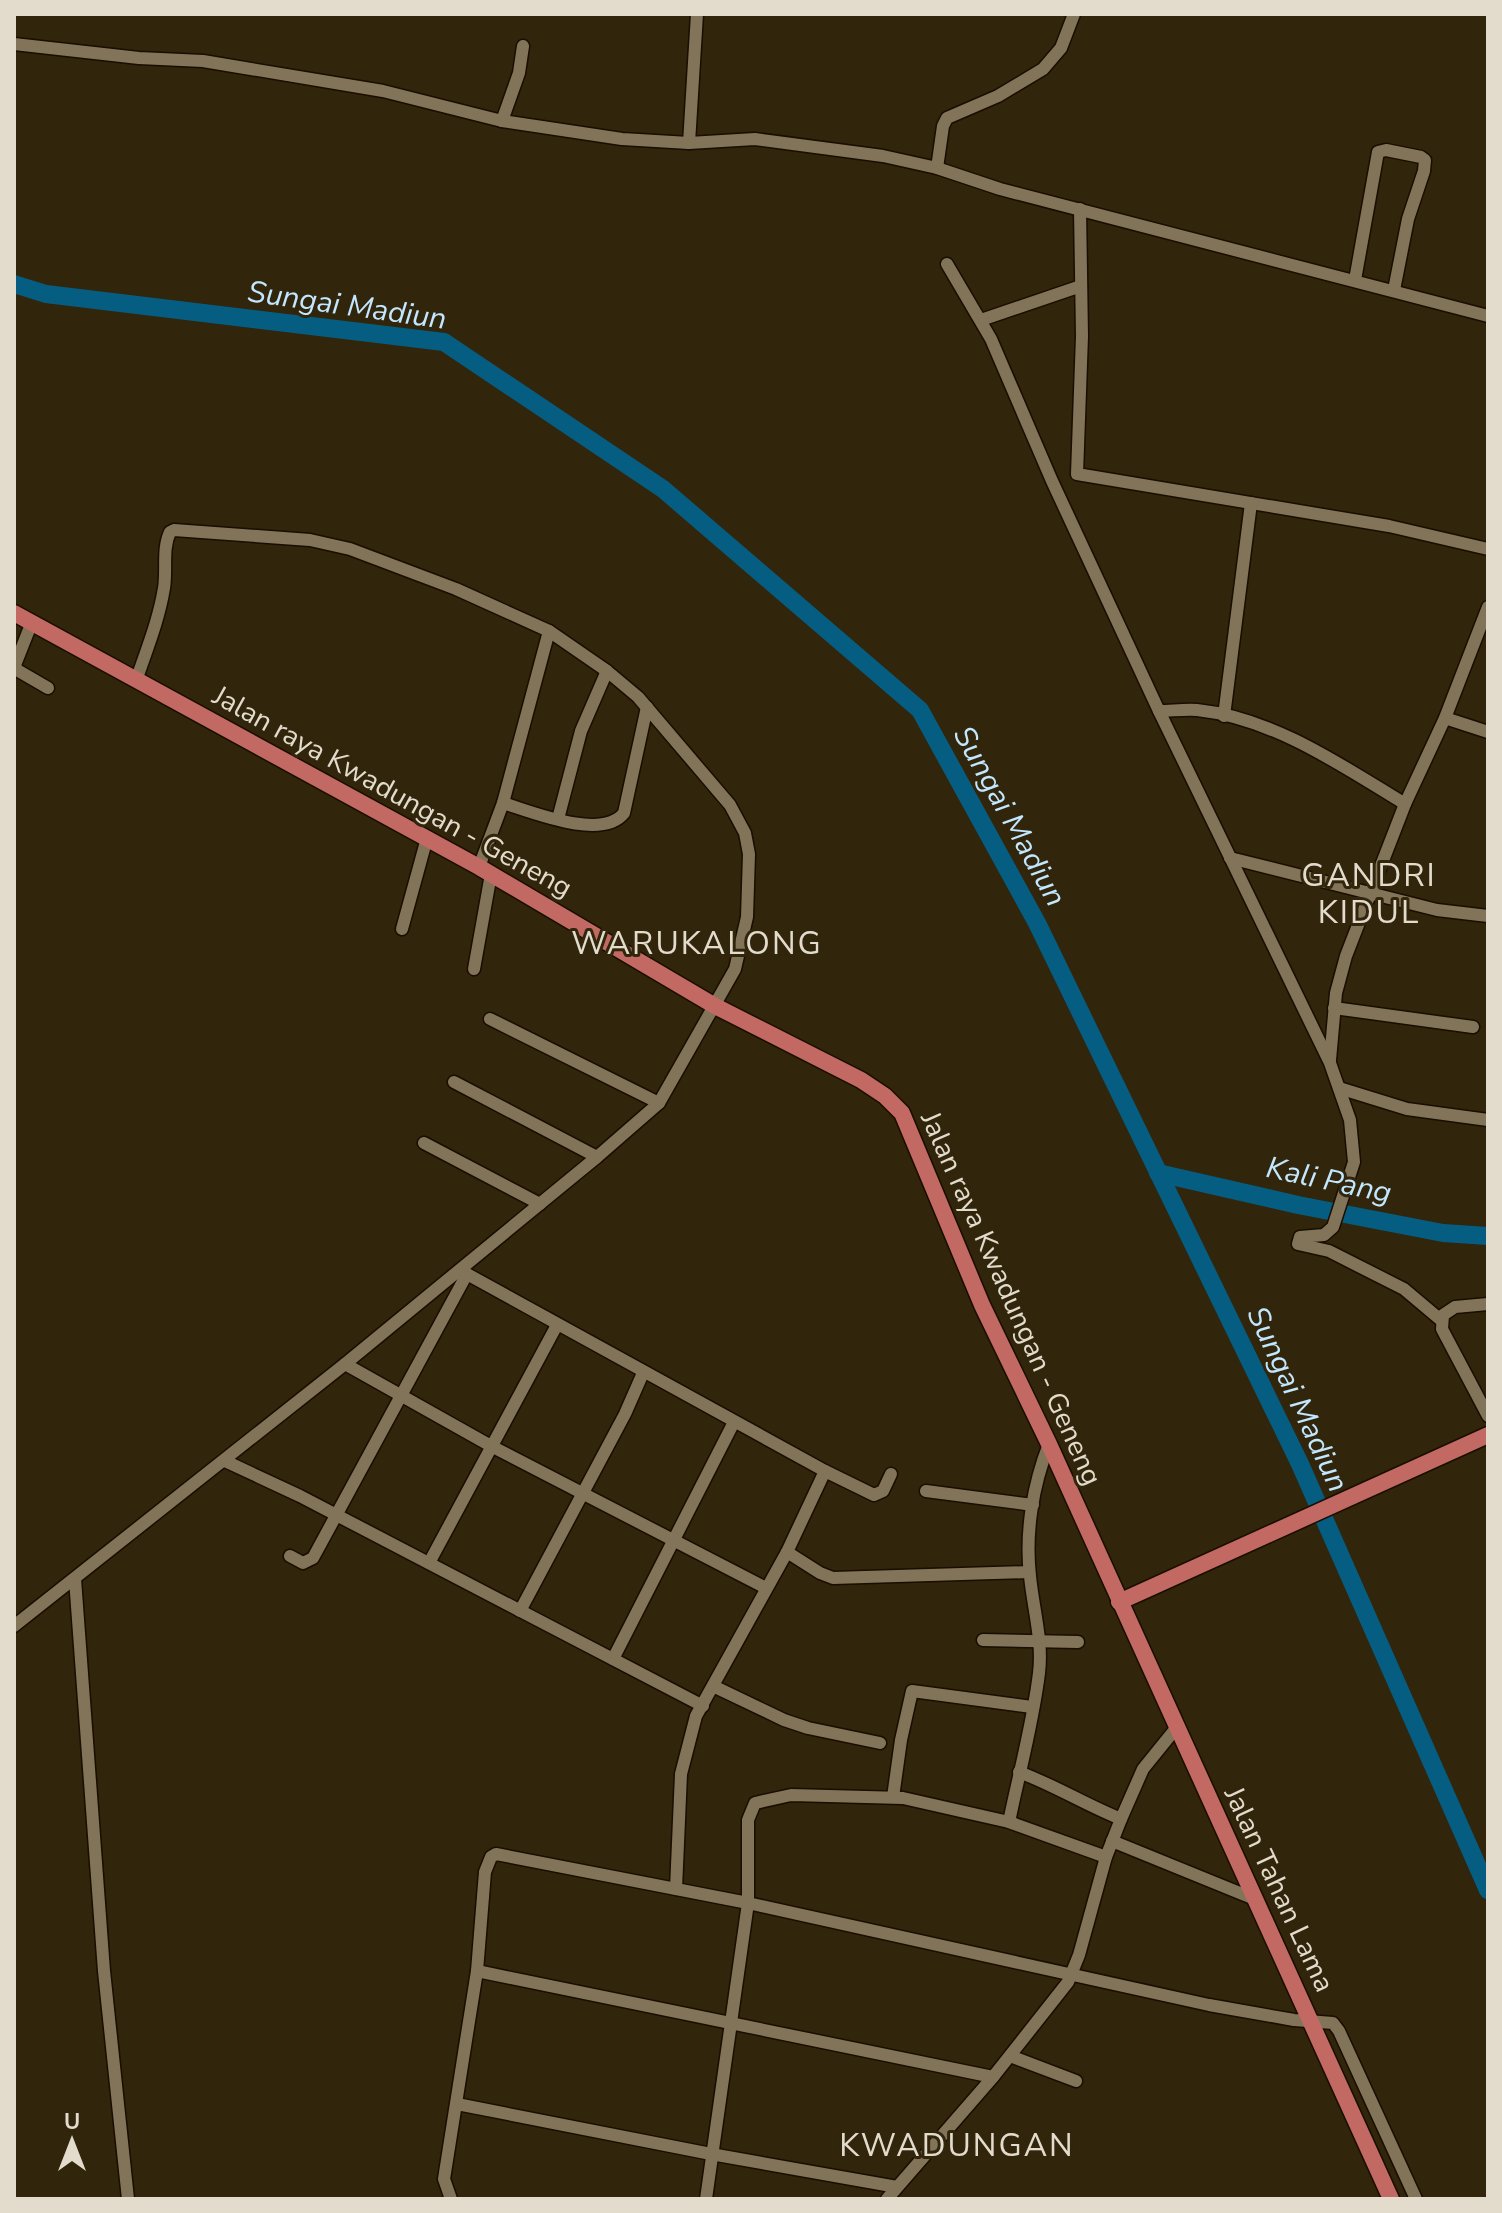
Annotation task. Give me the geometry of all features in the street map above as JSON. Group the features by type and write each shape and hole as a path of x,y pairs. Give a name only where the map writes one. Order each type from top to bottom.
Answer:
{"main road":[{"name":"Jalan raya Kwadungan - Geneng","path":"14,613 427,838 715,1006 861,1080 885,1096 902,1113 982,1305 1049,1444 1119,1602"},
{"path":"1119,1602 1483,1437"},
{"name":"Jalan Tahan Lama","path":"1119,1602 1391,2199"}],"street":[{"path":"689,143 697,14"},
{"path":"937,168 947,118 998,96 1043,69 1061,48 1074,14"},
{"path":"14,44 139,58 203,61 383,91 502,121 622,139 689,143 755,139 883,156 1488,316"},
{"path":"502,121 519,73 523,46"},
{"path":"1355,280 1378,152 1386,150 1421,157 1425,160 1424,171 1408,219 1394,290"},
{"path":"1080,209 1077,474 1389,526 1488,549"},
{"path":"947,264 981,320 1159,711 1330,1063 1339,1088 1350,1120 1354,1162 1333,1227 1324,1235 1300,1237 1298,1244 1329,1251 1404,1289 1442,1321"},
{"path":"981,320 1081,286"},
{"path":"1224,716 1251,503"},
{"path":"14,1626 464,1271 659,1103 735,969 747,917 749,854 745,833 730,805 647,707 607,671 549,631 456,589 350,549 310,540 174,530 166,542 164,586 154,631 137,678"},
{"path":"1330,1063 1334,1008 1346,956 1405,804 1445,718 1488,607"},
{"path":"32,622 15,665 17,670 48,688"},
{"path":"474,969 485,871 549,631"},
{"path":"558,819 581,731 607,671"},
{"path":"503,803 594,826 619,820 624,813 647,707"},
{"path":"1159,711 1196,710 1283,735 1327,757 1405,804"},
{"path":"1445,718 1488,732"},
{"path":"402,929 427,838"},
{"path":"1230,858 1437,910 1488,916"},
{"path":"1334,1008 1473,1027"},
{"path":"490,1019 659,1103"},
{"path":"454,1082 597,1157"},
{"path":"1339,1088 1407,1109 1488,1120"},
{"path":"424,1143 540,1204"},
{"path":"464,1271 643,1373 874,1495 883,1491 891,1474"},
{"path":"290,1556 308,1563 313,1558 402,1395 464,1271"},
{"path":"1488,1304 1455,1307 1447,1311 1442,1321 1442,1329 1488,1416"},
{"path":"429,1563 557,1325"},
{"path":"345,1364 491,1446 766,1588"},
{"path":"520,1611 625,1414 643,1373"},
{"path":"613,1659 734,1422"},
{"path":"1009,1822 1039,1672 1039,1641 1029,1572 1029,1536 1036,1483 1049,1444"},
{"path":"225,1461 703,1706"},
{"path":"676,1889 681,1774 691,1732 787,1552 825,1471"},
{"path":"926,1491 1033,1505"},
{"path":"787,1552 833,1578 1029,1572"},
{"path":"75,1579 104,1971 128,2199"},
{"path":"983,1640 1078,1642"},
{"path":"713,1686 784,1720 880,1743"},
{"path":"893,1797 912,1691 1032,1707"},
{"path":"887,2199 993,2077 1068,1982 1079,1955 1106,1857 1121,1819 1143,1769 1177,1727"},
{"path":"1019,1772 1046,1782 1084,1805 1121,1819"},
{"path":"706,2199 748,1903 748,1820 755,1803 791,1795 893,1797 938,1804 1009,1822 1106,1857"},
{"path":"1112,1841 1257,1900"},
{"path":"451,2199 444,2179 477,1971 485,1872 491,1857 507,1856 748,1903 1072,1972 1166,1996 1336,2025 1416,2199"},
{"path":"477,1971 993,2077"},
{"path":"1010,2056 1076,2081"},
{"path":"457,2104 897,2187"}],"waterway":[{"name":"Sungai Madiun","path":"14,284 46,294 444,342 663,489 920,710 1037,923 1300,1464 1488,1890"},
{"name":"Kali Pang","path":"1158,1173 1298,1205 1443,1233 1488,1236"}],"district":[{"name":"GANDRI KIDUL","path":"1369,894"},
{"name":"WARUKALONG","path":"697,943"},
{"name":"KWADUNGAN","path":"957,2145"}]}
